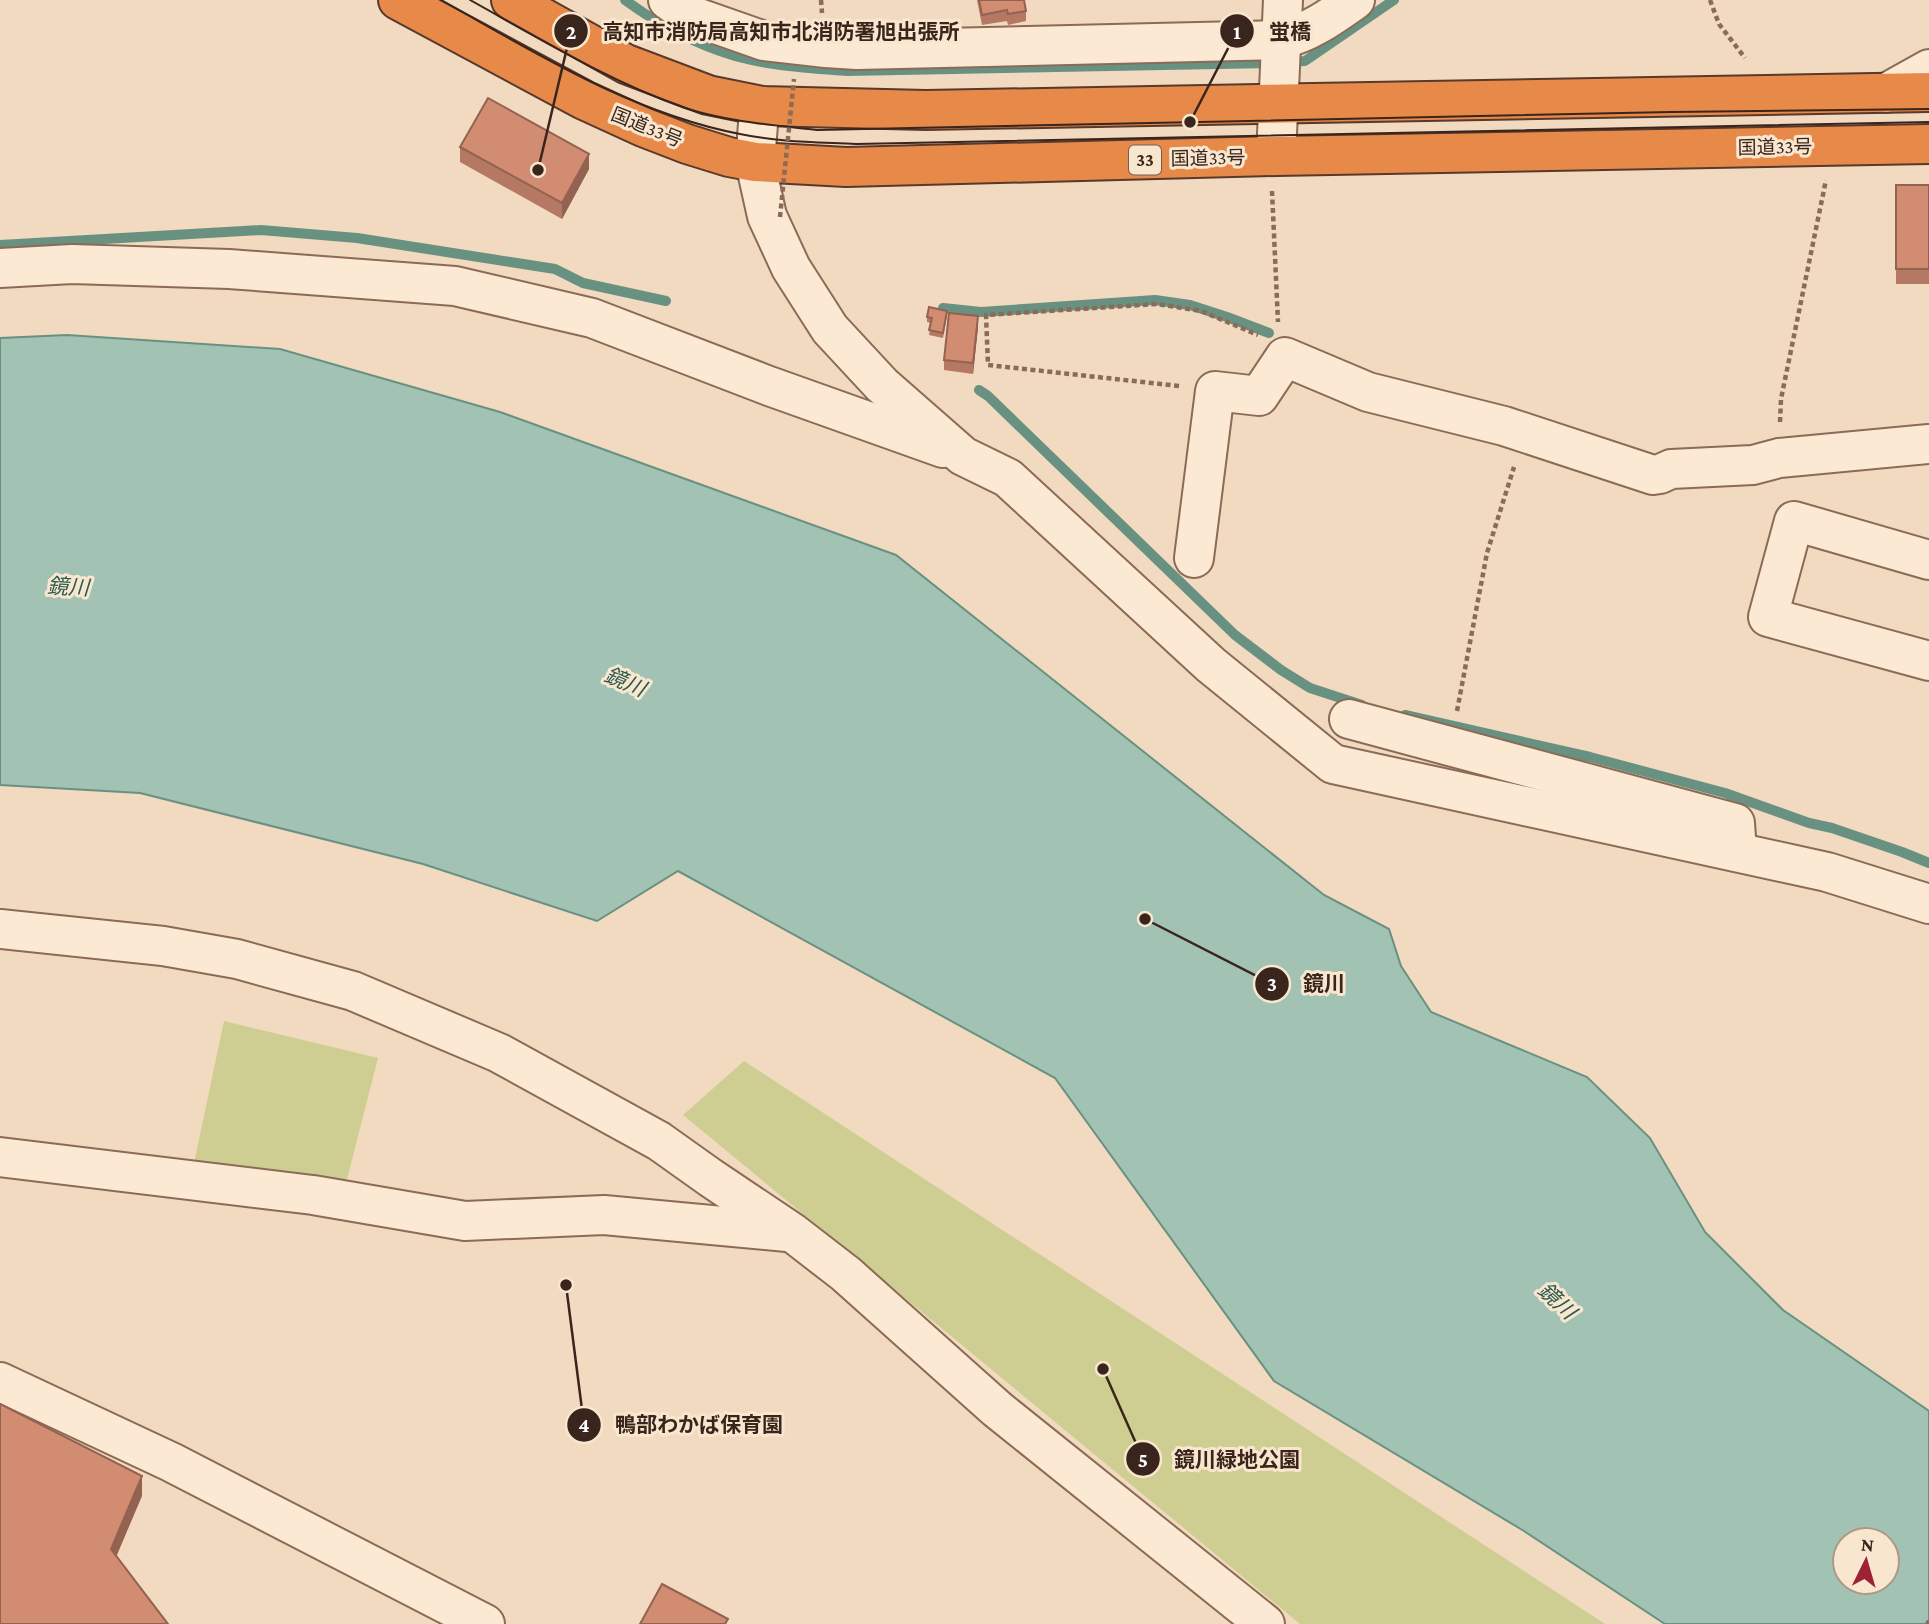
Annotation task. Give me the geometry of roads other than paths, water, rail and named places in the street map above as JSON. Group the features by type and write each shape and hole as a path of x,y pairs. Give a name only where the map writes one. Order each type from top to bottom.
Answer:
{"highway":[{"name":"国道33号","path":"398,0 584,100 643,127 687,144 755,162 846,167 1929,144"},
{"path":"511,0 626,64 708,95 762,106 926,110 1279,66 1774,94 1929,92"}],"street":[{"path":"668,0 690,15 764,41 826,48 1279,66"},
{"path":"1276,156 1283,0"},
{"path":"1279,66 1297,36 1355,0"},
{"path":"1886,93 1929,69"},
{"path":"762,106 755,162 767,216 791,268 830,329 882,385 963,456"},
{"path":"0,268 72,264 216,268 455,286 593,318 769,386 963,456 1008,478 1211,665 1333,764 1827,872 1929,904"},
{"path":"1194,558 1214,390 1259,396 1282,351 1368,392 1504,426 1653,475 1671,469 1753,465 1779,458 1929,444"},
{"path":"1929,560 1794,521 1769,617 1929,661"},
{"path":"1349,719 1735,823 1737,852"},
{"path":"0,929 176,948 237,959 353,991 499,1053 659,1141 793,1233 846,1274 997,1409 1265,1624"},
{"path":"0,1157 313,1195 466,1221 604,1215 793,1233"},
{"path":"0,1382 171,1462 485,1624"}],"water":[{"path":"67,335 280,349 500,412 896,555 1324,895 1389,929 1401,966 1431,1012 1587,1077 1650,1138 1705,1232 1783,1310 1929,1411 1929,1624 1665,1624 1524,1531 1274,1381 1055,1078 678,871 597,921 423,864 140,793 0,785 0,338"}],"waterway":[{"path":"625,0 651,18 706,46 735,56 805,68 847,71 1272,63"},
{"path":"1288,62 1305,61 1394,0"},
{"path":"0,245 261,230 357,238 555,269 583,283 666,301"},
{"path":"943,308 981,312 1155,300 1190,305 1269,333"},
{"path":"979,390 1235,635 1310,688 1362,705"},
{"path":"1405,715 1590,757 1725,793 1929,863"}],"tram line":[{"path":"441,0 585,79 661,112 740,134 783,140 856,144 1929,122"},
{"path":"470,0 602,72 685,108 734,120 817,130 1929,109"}],"place":[{"name":"蛍橋","path":"1190,122"},
{"name":"高知市消防局高知市北消防署旭出張所","path":"538,170"},
{"name":"鏡川","path":"1145,919"},
{"name":"鴨部わかば保育園","path":"566,1285"},
{"name":"鏡川緑地公園","path":"1103,1369"}]}
